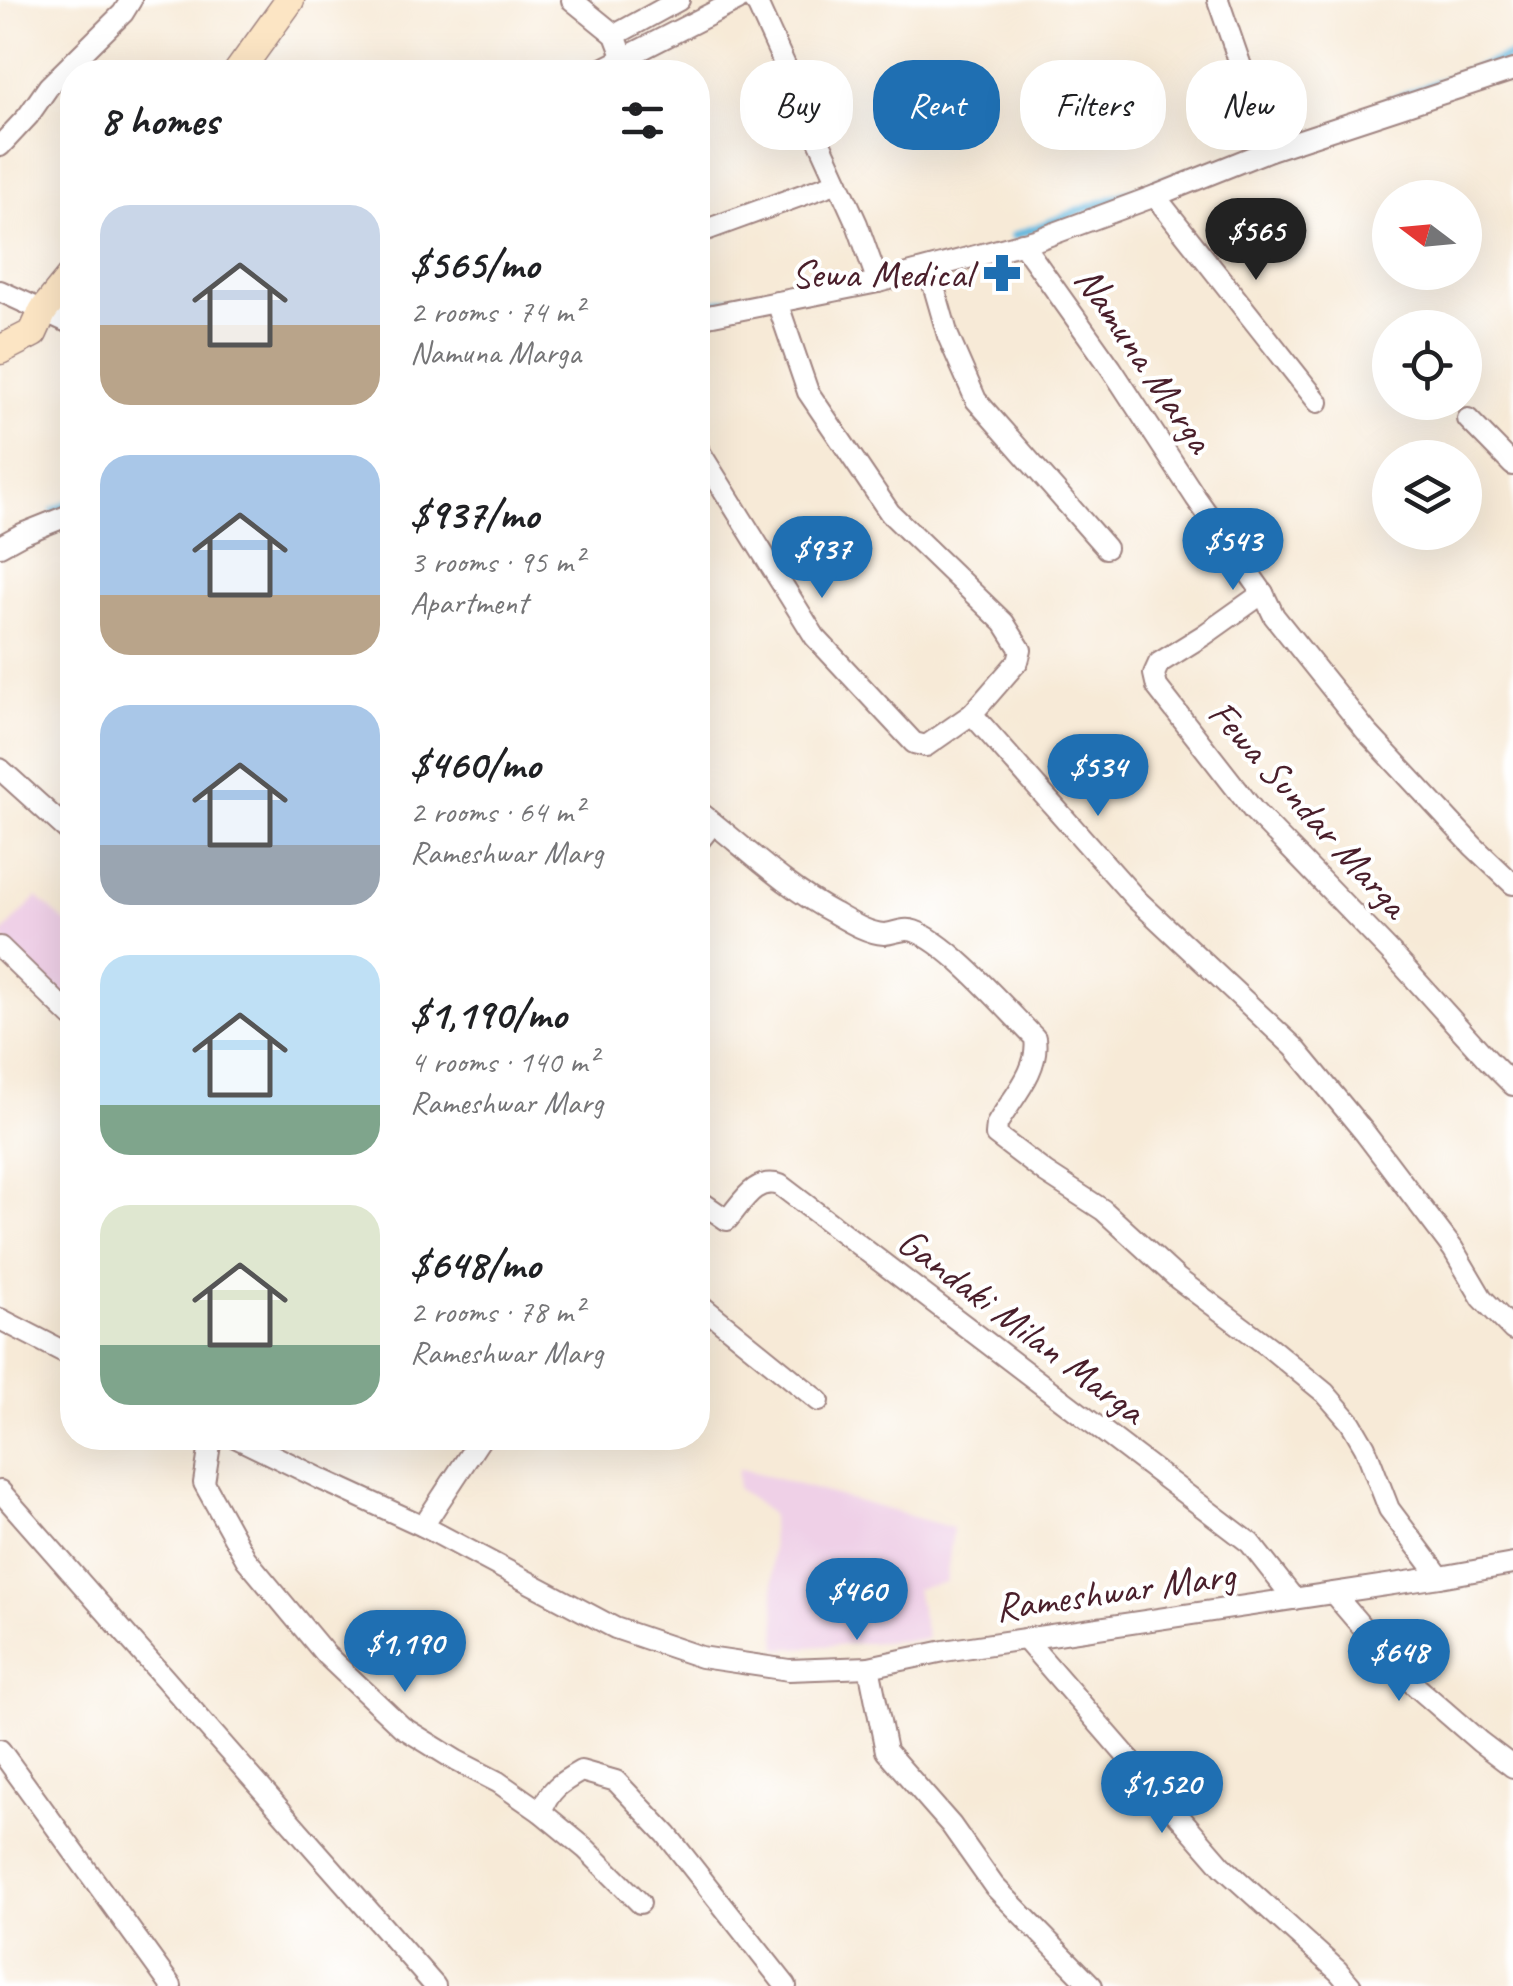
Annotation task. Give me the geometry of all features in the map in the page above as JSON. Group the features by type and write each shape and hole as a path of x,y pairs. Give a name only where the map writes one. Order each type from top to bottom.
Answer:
{"street":[{"path":"75,60 131,0"},
{"path":"247,60 290,0"},
{"path":"572,0 622,54"},
{"path":"622,54 678,0"},
{"path":"622,54 738,0"},
{"path":"754,0 857,224 878,282"},
{"path":"1218,0 1238,60"},
{"path":"1307,136 1513,70"},
{"path":"0,146 60,75"},
{"path":"710,316 878,282 1039,239 1264,150"},
{"path":"710,229 838,182"},
{"path":"1155,196 1318,402"},
{"name":"Namuna Marga","path":"1022,243 1111,368 1263,593 1274,616 1366,730 1513,884"},
{"path":"929,270 948,336 976,400 1106,548"},
{"path":"0,291 60,318"},
{"path":"0,350 33,333 60,291"},
{"path":"710,468 815,637 914,743 926,746 972,714 1018,662 1021,650 1004,623 890,513 808,392 777,302"},
{"path":"1469,420 1513,465"},
{"path":"0,546 60,519"},
{"name":"Fewa Sundar Marga","path":"1263,593 1159,663 1154,674 1157,687 1254,810 1513,1085"},
{"path":"972,714 1136,899 1294,1047 1453,1249 1482,1298 1513,1330"},
{"path":"0,769 60,823"},
{"path":"710,821 782,880 831,912 884,934 914,931 943,947 1035,1038 1037,1051 1032,1068 996,1124 996,1134 1046,1174 1103,1210 1178,1280 1325,1393 1365,1447 1389,1509 1440,1577"},
{"path":"0,946 60,1004"},
{"name":"Gandaki Milan Marga","path":"710,1208 727,1220 758,1184 780,1185 1250,1543 1294,1599"},
{"path":"710,1313 819,1401"},
{"path":"0,1320 60,1350"},
{"path":"209,1450 204,1482 246,1559 326,1654 402,1727 498,1782 541,1812 586,1849 640,1903"},
{"name":"Rameshwar Marg","path":"262,1450 423,1526 616,1628 701,1657 790,1670 869,1667 944,1651 1513,1564"},
{"path":"423,1526 473,1450"},
{"path":"0,1491 435,1986"},
{"path":"1333,1592 1404,1676 1513,1767"},
{"path":"1026,1640 1223,1868 1350,1986"},
{"path":"869,1667 886,1751 951,1825 994,1886 1092,1986"},
{"path":"0,1750 171,1986"},
{"path":"541,1812 558,1784 581,1771 616,1781 667,1835 786,1986"}],"shaded area":[{"path":"37,897 60,917 60,993 0,936"},
{"path":"738,1468 953,1528 946,1582 916,1589 927,1639 778,1649 771,1514 737,1488"}],"waterway":[{"path":"1386,102 1513,55"},
{"path":"1014,236 1194,170"},
{"path":"710,305 834,275"},
{"path":"54,511 60,508"}],"place":[{"name":"Sewa Medical","path":"1002,273"}]}
